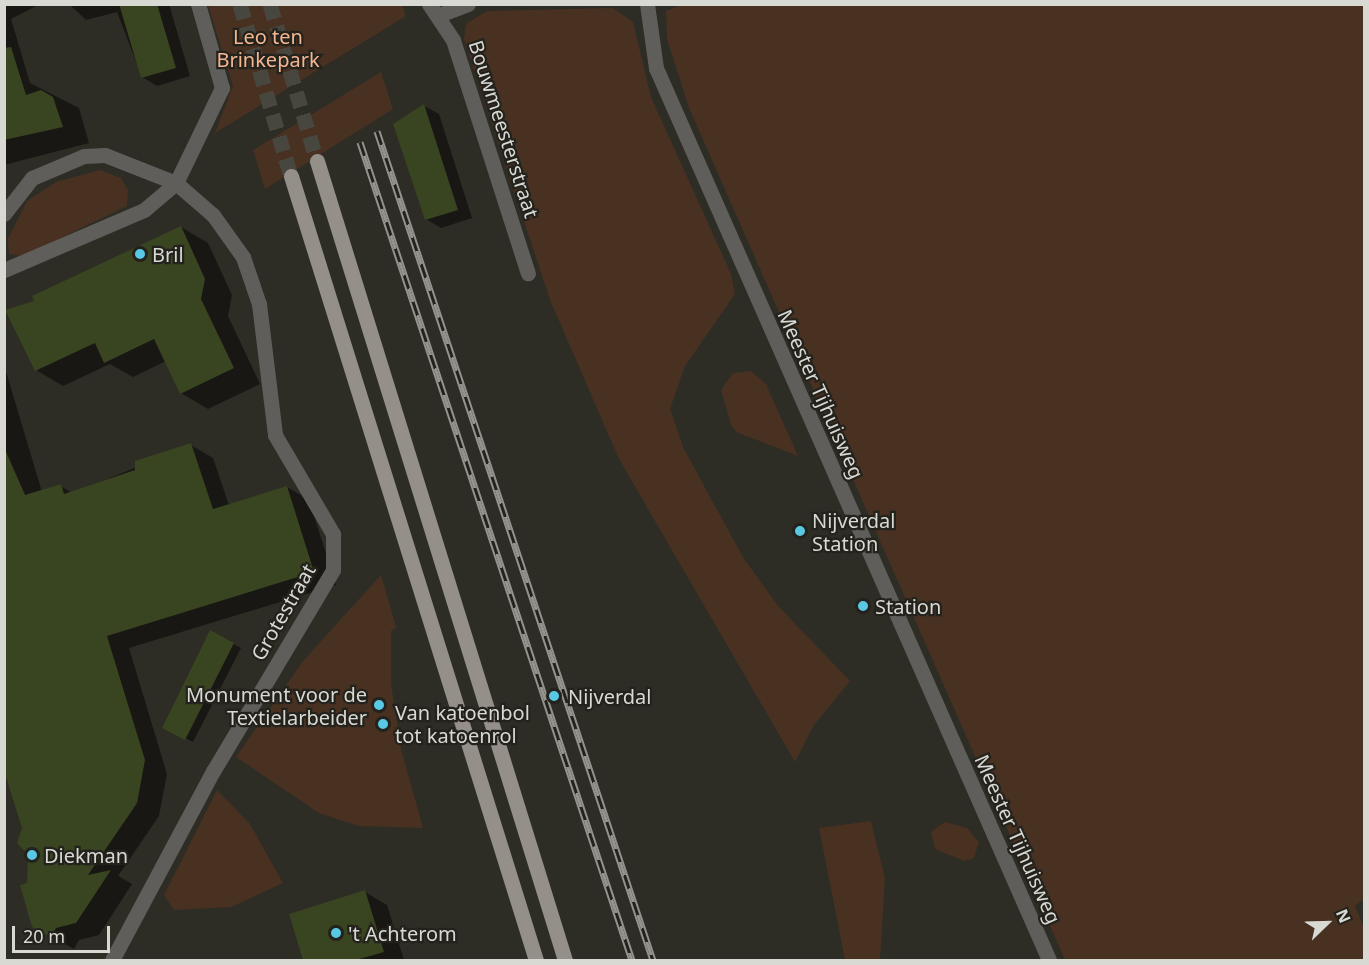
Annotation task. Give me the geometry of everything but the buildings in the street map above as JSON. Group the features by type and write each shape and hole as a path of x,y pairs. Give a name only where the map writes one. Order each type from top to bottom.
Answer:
{"main road":[{"path":"317,161 565,960"},
{"path":"291,176 536,960"}],"street":[{"path":"4,270 144,210 176,183 222,88 198,4"},
{"path":"434,10 468,4"},
{"name":"Meester Tijhuisweg","path":"647,4 656,68 1049,960"},
{"name":"Bouwmeesterstraat","path":"434,10 453,40 528,273"},
{"name":"Grotestraat","path":"4,214 32,178 84,156 124,160 176,183 213,215 243,257 260,304 275,435 326,517 335,552 333,570 213,771 112,960"}],"green space":[{"name":"Leo ten Brinkepark","path":"208,5 402,5 406,16 215,133 233,86"},
{"path":"680,5 1364,5 1364,899 1355,906 1364,927 1364,960 1065,960 689,108 667,39 666,11"},
{"path":"613,8 633,22 651,97 731,274 735,294 685,366 670,409 684,449 744,559 779,607 850,681 814,725 795,762 619,459 550,300 464,39 466,24 487,11"},
{"path":"381,72 393,109 265,189 253,150"},
{"path":"100,170 121,178 128,190 127,206 23,256 9,254 8,239 27,201 56,182"},
{"path":"751,371 766,384 798,456 736,432 731,425 721,390 733,373"},
{"path":"381,575 396,627 391,631 391,684 401,749 423,828 359,826 319,813 236,757 303,661"},
{"path":"217,790 250,824 283,883 231,907 174,910 164,895"},
{"path":"871,821 885,878 880,960 845,960 819,828"},
{"path":"945,822 967,828 979,842 974,858 964,861 935,849 931,832"}],"tunnel":[{"path":"240,4 291,176"},
{"path":"270,4 317,161"}],"railway":[{"path":"377,131 653,960"},
{"path":"360,142 632,960"}],"place":[{"name":"Bril","path":"140,254"},
{"name":"Nijverdal Station","path":"800,531"},
{"name":"Station","path":"863,606"},
{"name":"Nijverdal","path":"554,696"},
{"name":"Monument voor de Textielarbeider","path":"379,705"},
{"name":"Van katoenbol tot katoenrol","path":"383,724"},
{"name":"Diekman","path":"32,855"},
{"name":"'t Achterom","path":"336,933"}]}
